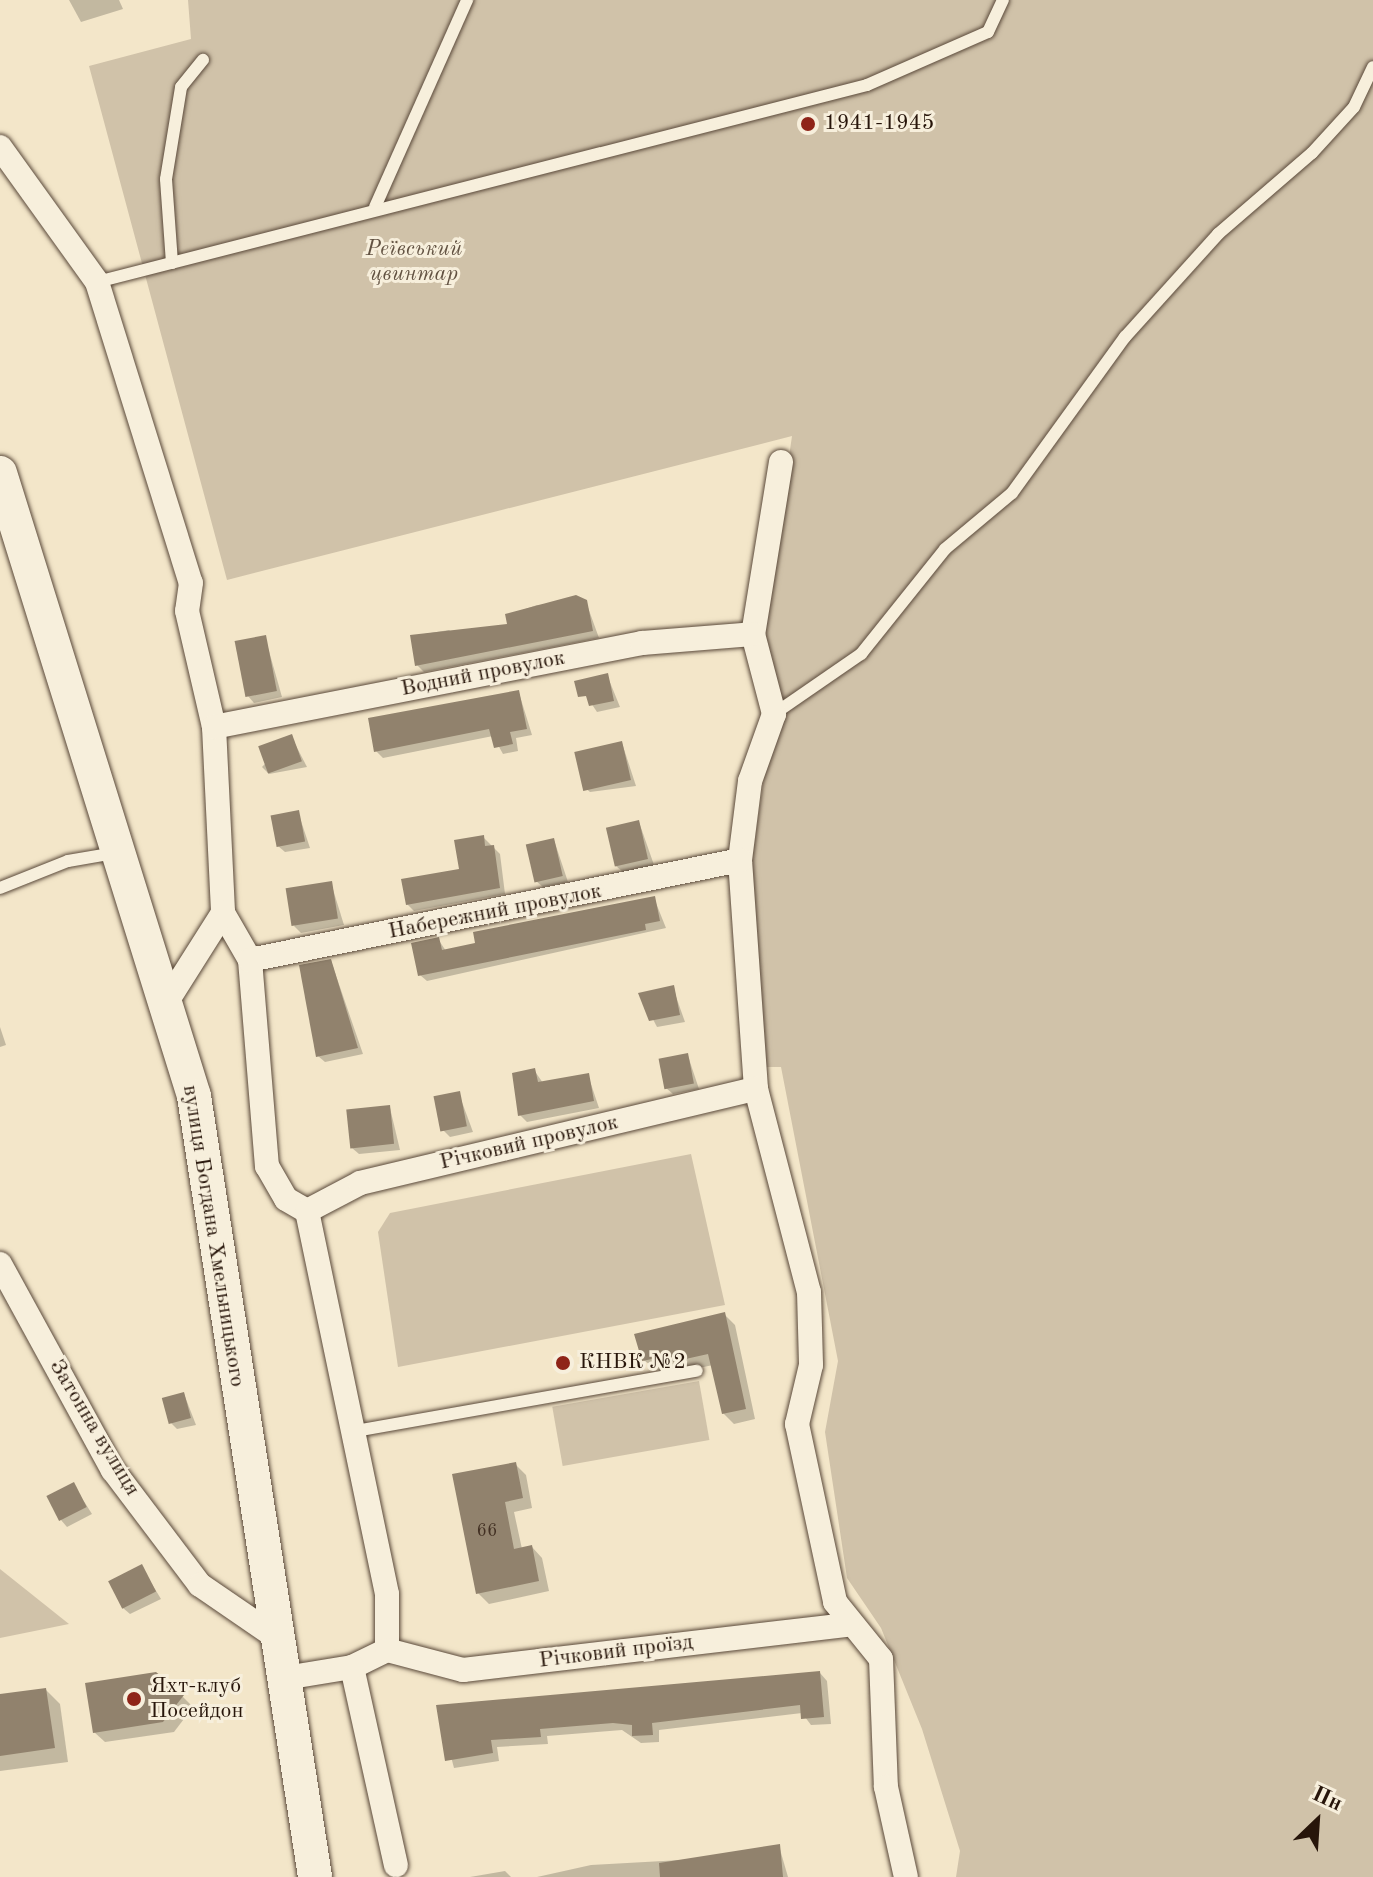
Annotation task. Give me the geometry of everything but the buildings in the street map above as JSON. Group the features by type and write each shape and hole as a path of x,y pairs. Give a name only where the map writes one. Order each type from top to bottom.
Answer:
{"main road":[{"name":"вулиця Богдана Хмельницького","path":"0,473 194,1096 315,1877"}],"street":[{"path":"0,147 97,282 191,583 187,611 214,727 223,913 250,960 267,1166 286,1199 307,1211 387,1594 387,1650 352,1667 285,1678"},
{"path":"781,462 753,634 774,714 750,781 740,860 756,1089 809,1292 811,1365 797,1424 835,1602 847,1625 866,1635 881,1659 886,1787 906,1877"},
{"name":"Водний провулок","path":"214,727 642,643 753,634"},
{"name":"Набережний провулок","path":"250,960 740,860"},
{"path":"166,1003 223,913"},
{"name":"Річковий провулок","path":"307,1211 360,1183 756,1089"},
{"name":"Затонна вулиця","path":"0,1264 113,1470 200,1585 279,1639"},
{"name":"Річковий проїзд","path":"387,1650 463,1670 847,1625"},
{"path":"352,1667 396,1865"}],"lane":[{"path":"375,207 467,0"},
{"path":"97,282 375,207 867,85 988,32 1003,0"},
{"path":"172,263 166,179 181,87 203,60"},
{"path":"774,714 861,654 945,549 1012,493 1125,337 1218,234 1312,153 1354,107 1373,67"},
{"path":"0,888 68,861 120,852"},
{"path":"355,1431 697,1371"}],"green space":[{"name":"Реївський цвинтар","path":"188,0 1373,0 1373,1877 956,1877 960,1851 922,1729 881,1628 847,1578 825,1432 838,1361 781,1067 764,1067 751,868 768,749 766,618 792,436 227,580 89,66 191,39"},
{"path":"691,1154 725,1305 398,1367 378,1232 390,1213"},
{"path":"699,1381 709,1440 563,1466 552,1407"},
{"path":"0,1569 69,1624 0,1638"}],"place":[{"name":"1941-1945","path":"808,124"},
{"name":"КНВК №2","path":"563,1363"},
{"name":"Яхт-клуб Посейдон","path":"134,1699"}]}
